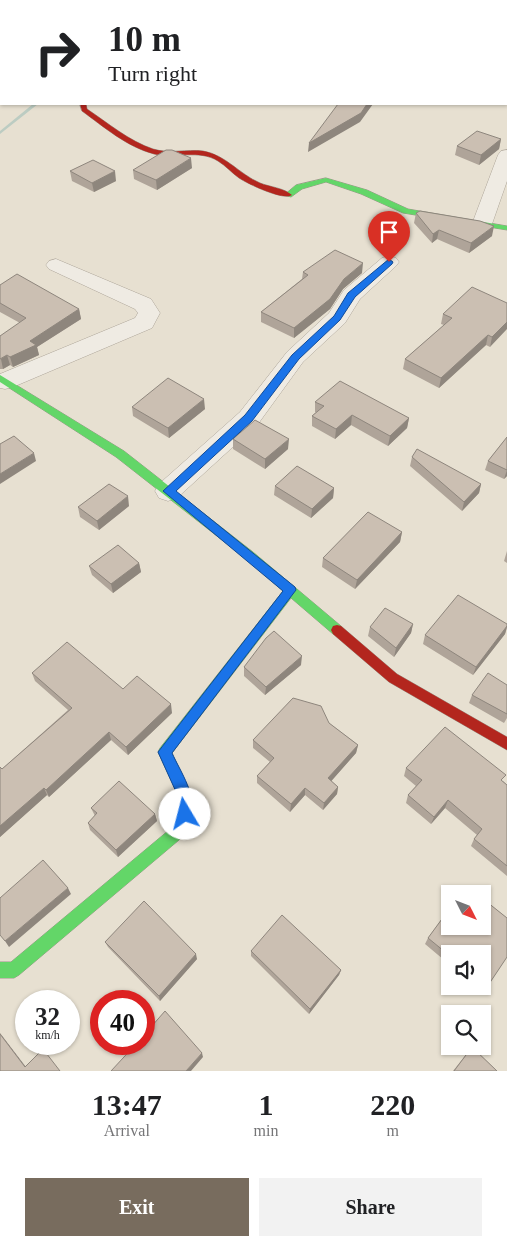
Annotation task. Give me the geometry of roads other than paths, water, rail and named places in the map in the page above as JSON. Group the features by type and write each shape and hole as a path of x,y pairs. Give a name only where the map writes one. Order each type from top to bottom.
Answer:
{"street":[{"path":"83,105 84,110 146,149 159,152 191,152 211,156 227,163 238,174 249,181 289,195 299,187 326,180 364,192 406,211 507,228"},
{"path":"482,224 507,155"},
{"path":"168,491 248,418 295,357 337,318 352,295 389,262"},
{"path":"2,379 144,323 149,313 143,304 56,265"},
{"path":"2,379 120,454 290,590 393,678 507,744"},
{"path":"0,970 14,970 174,835 185,814 184,793 164,752 290,590"}],"waterway":[{"path":"0,133 35,105"}]}
